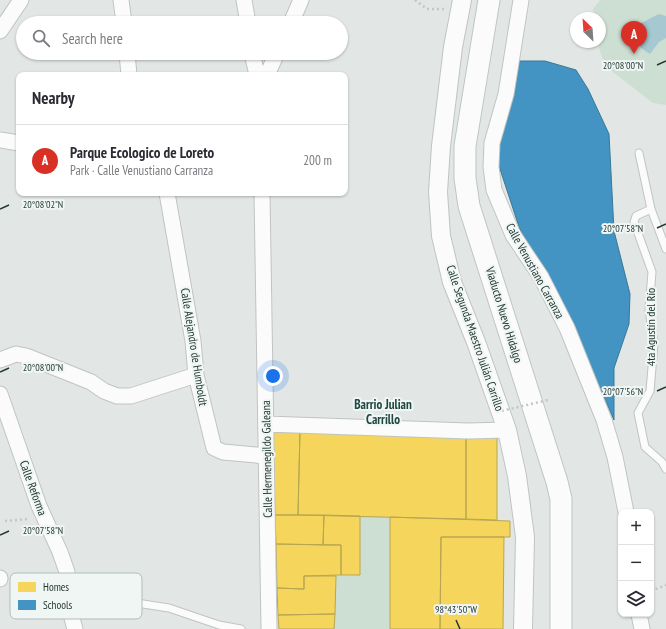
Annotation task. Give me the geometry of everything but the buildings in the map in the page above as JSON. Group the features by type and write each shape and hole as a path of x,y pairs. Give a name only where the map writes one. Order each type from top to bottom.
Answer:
{"main road":[{"name":"Viaducto Nuevo Hidalgo","path":"489,0 465,146 465,178 469,206 557,482 561,499 561,629"}],"street":[{"path":"0,31 20,0"},
{"path":"121,0 123,16"},
{"path":"244,0 247,16"},
{"path":"294,16 301,0"},
{"name":"Calle Venustiano Carranza","path":"521,0 506,94 492,142 491,167 494,190 513,235 541,277 567,328 604,420 615,457 625,509"},
{"name":"Calle Segunda Maestro Julián Carrillo","path":"461,4 453,47 440,146 438,192 441,236 452,282 476,342 507,430 517,476 525,537 523,629"},
{"path":"127,60 129,72"},
{"path":"254,60 256,72"},
{"path":"268,72 274,60"},
{"path":"0,140 16,143"},
{"name":"Calle Alejandro de Humboldt","path":"168,196 193,341 196,376 214,448 223,452 266,456"},
{"name":"Calle Hermenegildo Galeana","path":"262,196 269,629"},
{"path":"0,360 16,354 26,356 91,382 104,391 117,396 131,396 196,376"},
{"name":"Calle Reforma","path":"0,394 44,518 60,552 67,573"},
{"path":"266,424 468,431 507,430"},
{"path":"640,617 642,629"},
{"name":"Calle Reforma","path":"72,619 75,629"}],"lane":[{"path":"639,153 651,209 666,249"},
{"name":"4ta Agustín del Río","path":"651,209 636,216 634,222 652,272 649,309 654,344 650,392 638,414 645,447 662,462 666,469"},
{"path":"142,604 169,608 219,625 242,629"}],"path":[{"path":"415,0 427,9 461,4"},
{"path":"497,412 548,400"},
{"path":"6,521 44,518"},
{"path":"0,578 10,582"},
{"path":"654,590 666,585"}],"green space":[{"path":"600,0 666,0 666,105 653,103 605,66 599,48 606,48 606,12 593,12 593,9"},
{"path":"360,516 390,517 390,629 334,629 336,576 360,575"}],"water":[{"path":"659,14 666,16 666,38 659,42 650,54 642,49 637,43 633,27"}],"place":[{"name":"Parque Ecologico de Loreto","path":"634,54"}],"district":[{"name":"Barrio Julian Carrillo","path":"383,412"}]}
